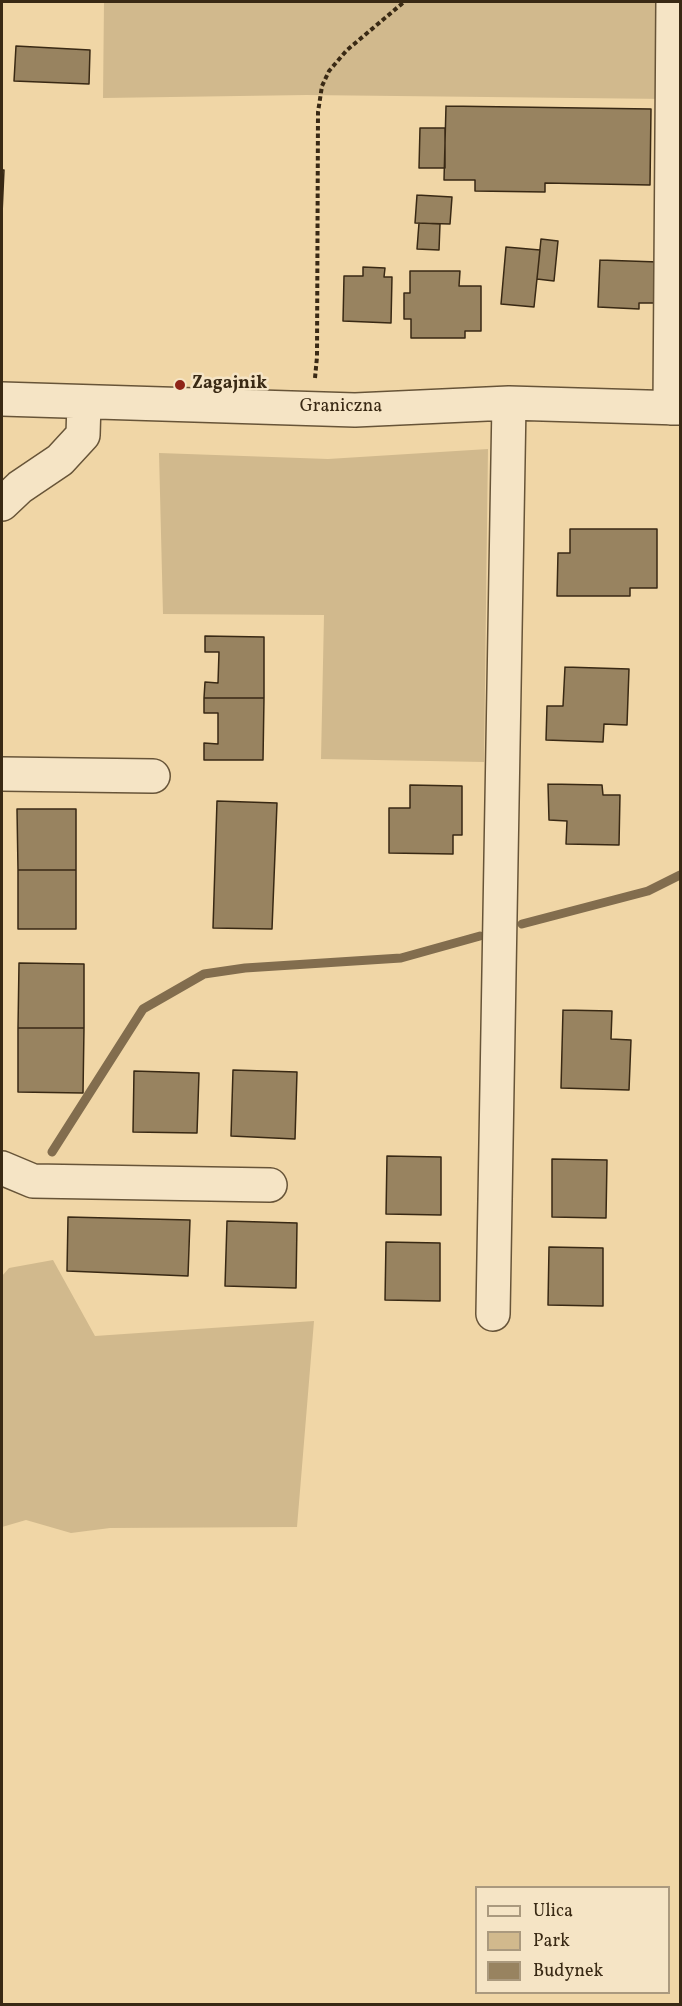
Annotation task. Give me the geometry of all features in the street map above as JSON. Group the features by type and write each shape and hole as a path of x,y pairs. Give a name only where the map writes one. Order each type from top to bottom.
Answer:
{"street":[{"path":"673,2 675,408"},
{"name":"Graniczna","path":"2,399 355,410 509,403 675,408"},
{"path":"2,504 20,487 60,460 83,435 84,402"},
{"path":"493,1314 509,403"},
{"path":"2,774 153,776"},
{"path":"2,1168 33,1181 270,1185"}],"path":[{"path":"313,409 317,357 318,112 321,86 329,71 347,50 404,2"}],"green space":[{"path":"104,2 667,2 667,99 307,95 103,98"},
{"path":"488,449 484,762 321,759 324,615 163,614 159,453 328,459"},
{"path":"53,1260 95,1336 314,1321 297,1527 110,1528 71,1533 26,1520 2,1527 2,1276 9,1268"}],"building":[{"path":"16,46 90,50 89,84 14,81"},
{"path":"446,106 651,109 650,185 545,183 545,192 475,191 475,180 444,180"},
{"path":"420,128 445,128 445,168 419,168"},
{"path":"2,170 4,170 2,214"},
{"path":"417,195 452,197 450,224 415,223"},
{"path":"419,223 440,224 439,250 417,249"},
{"path":"541,239 558,241 554,281 537,279"},
{"path":"506,247 540,250 534,307 501,304"},
{"path":"600,260 658,262 657,303 639,303 639,309 598,307"},
{"path":"363,267 385,268 384,277 392,277 391,323 343,321 344,276 363,276"},
{"path":"410,271 460,271 459,286 481,286 481,331 465,331 465,338 411,338 411,319 404,319 404,293 410,293"},
{"path":"570,529 657,529 657,588 630,588 630,596 557,596 558,553 570,553"},
{"path":"205,636 264,637 264,698 204,698 205,682 218,683 219,652 205,652"},
{"path":"565,667 629,669 627,725 604,724 603,742 546,740 547,706 563,706"},
{"path":"204,698 264,698 263,760 204,760 204,743 218,744 218,713 204,713"},
{"path":"548,784 602,785 603,795 620,795 619,845 566,844 567,821 549,820"},
{"path":"410,785 462,786 462,835 453,835 453,854 389,853 389,808 410,808"},
{"path":"217,801 277,803 272,929 213,928"},
{"path":"17,809 76,809 76,870 18,870"},
{"path":"18,870 76,870 76,929 18,929"},
{"path":"19,963 84,964 84,1028 18,1028"},
{"path":"563,1010 612,1011 611,1039 631,1040 629,1090 561,1088"},
{"path":"18,1028 84,1028 83,1093 18,1092"},
{"path":"233,1070 297,1072 295,1139 231,1136"},
{"path":"134,1071 199,1073 197,1133 133,1132"},
{"path":"387,1156 441,1157 441,1215 386,1214"},
{"path":"552,1159 607,1160 606,1218 552,1217"},
{"path":"68,1217 190,1220 188,1276 67,1271"},
{"path":"227,1221 297,1223 296,1288 225,1286"},
{"path":"386,1242 440,1243 440,1301 385,1300"},
{"path":"549,1247 603,1248 603,1306 548,1305"}],"waterway":[{"path":"522,924 648,891 680,875"},
{"path":"52,1152 143,1009 204,974 245,968 401,958 480,936"}],"place":[{"name":"Zagajnik","path":"180,385"}]}
